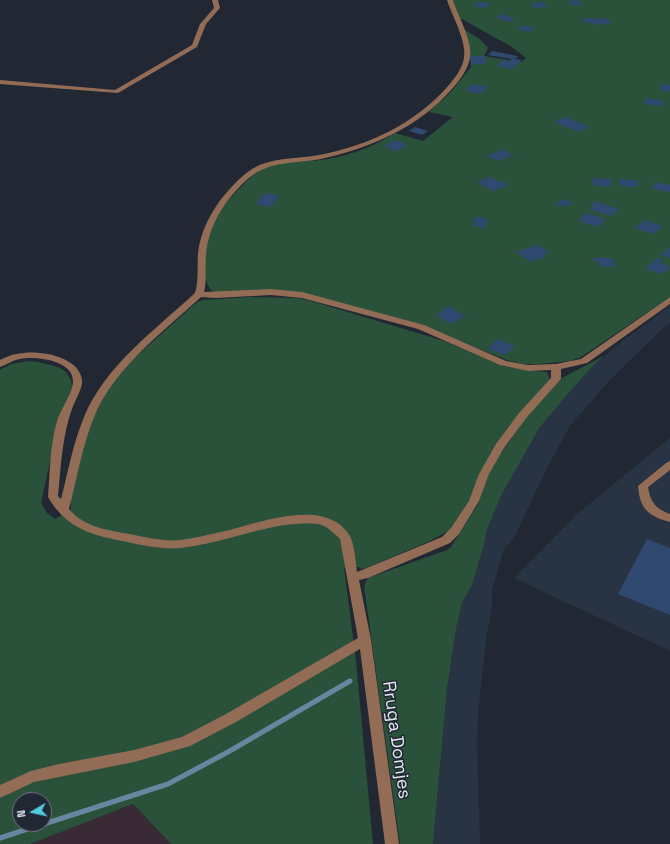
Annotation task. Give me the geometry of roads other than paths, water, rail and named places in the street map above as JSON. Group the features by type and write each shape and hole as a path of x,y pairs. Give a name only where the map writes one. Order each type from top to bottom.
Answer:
{"street":[{"path":"0,82 116,92 195,46 202,24 217,8 215,0"},
{"path":"64,509 84,429 95,404 119,371 199,294 202,285 202,254 208,226 222,201 248,174 262,166 276,161 317,157 348,150 384,136 409,122 435,102 452,85 464,69 467,56 464,38 450,0"},
{"path":"199,294 216,295 270,292 302,295 420,327 503,363 528,368 556,367 584,361 670,300"},
{"name":"Rruga Domjes","path":"0,364 13,357 32,355 51,357 74,370 78,382 77,388 62,422 53,497 69,516 81,525 97,532 162,544 186,543 260,525 300,519 321,520 335,528 345,538 365,640 392,844"},
{"path":"353,577 364,575 434,546 446,540 455,531 474,501 484,474 500,446 523,414 556,379 556,367"},
{"path":"670,465 643,486 644,501 655,513 670,518"},
{"path":"0,792 31,778 59,770 134,756 185,742 231,718 365,640"}],"waterway":[{"path":"52,821 168,784 228,752 350,681"},
{"path":"0,838 18,832"}]}
